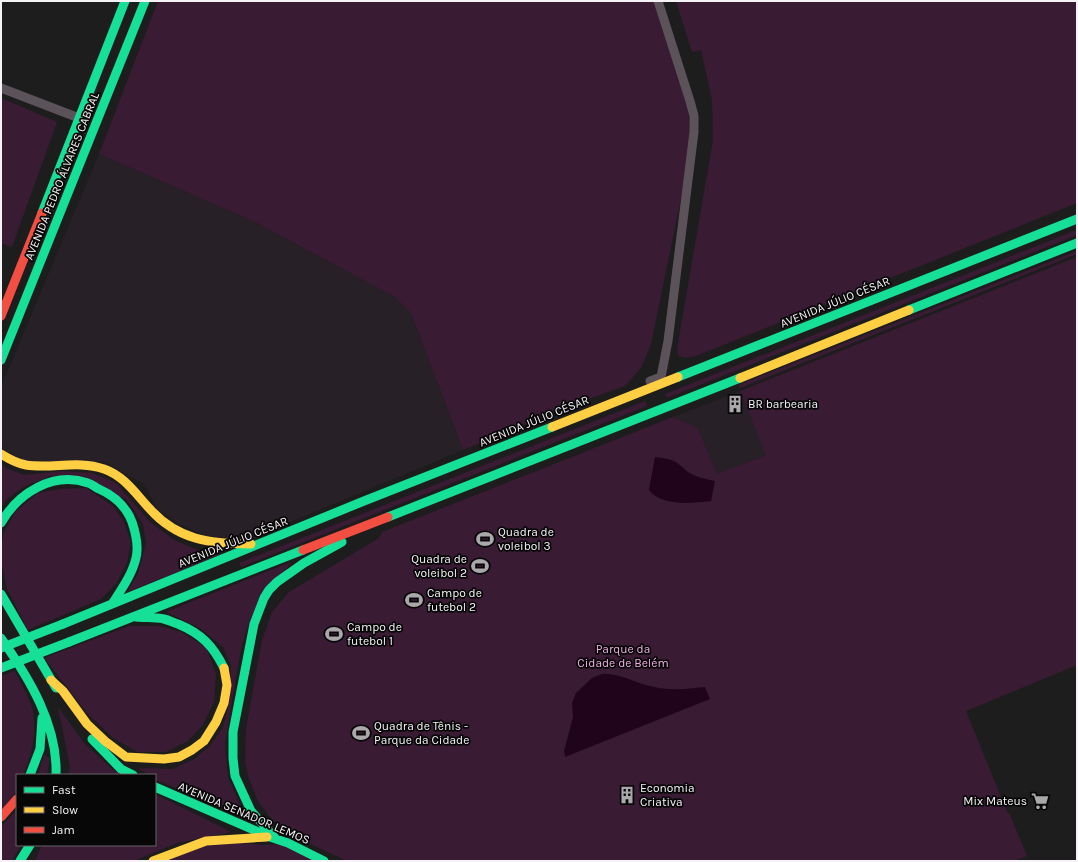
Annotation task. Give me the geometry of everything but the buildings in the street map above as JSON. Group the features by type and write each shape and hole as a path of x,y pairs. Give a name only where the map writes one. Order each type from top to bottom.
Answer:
{"main road":[{"name":"AVENIDA PEDRO ÁLVARES CABRAL","path":"1,316 125,1"},
{"name":"AVENIDA PEDRO ÁLVARES CABRAL","path":"1,360 145,1"},
{"name":"AVENIDA JÚLIO CÉSAR","path":"1,648 646,389 1077,219"},
{"path":"1,668 654,412 1077,243"},
{"path":"1,454 14,463 34,467 73,464 97,466 123,478 131,485 155,516 170,528 191,538 224,544 258,544"},
{"path":"1,523 4,516 21,496 30,490 52,482 68,480 87,483 110,494 126,508 138,539 138,554 128,579 112,604"},
{"path":"273,838 251,811 235,776 233,758 233,732 254,624 260,607 269,591 298,567 394,513"},
{"path":"2,593 51,680 80,727 121,769 131,774"},
{"path":"51,680 63,691 87,724 105,741 126,756 164,759 179,757 204,741 216,722 224,703 226,691 225,671 217,654 209,643 199,634 185,627 165,619 131,617"},
{"path":"1,638 22,669 42,709 54,745 56,774"},
{"path":"30,774 40,749 42,734 42,709"},
{"name":"AVENIDA SENADOR LEMOS","path":"156,787 273,838 288,843 324,861"},
{"path":"1,816 16,800"},
{"path":"153,861 206,841 273,838"},
{"path":"20,861 29,846"}],"street":[{"path":"646,389 647,382 661,377 668,341 694,132 694,116 690,101 658,1"},
{"path":"1,88 79,118"}],"shaded area":[{"path":"99,154 253,221 395,297 411,313 463,450 276,528 240,539 206,536 179,524 158,510 144,484 104,462 25,462 4,450 1,442 1,387"},
{"path":"740,391 767,454 717,475 698,428 673,417"},
{"path":"655,457 672,460 691,474 715,481 711,501 678,503 662,499 655,495 649,490"},
{"path":"602,674 626,678 644,685 664,689 705,687 710,699 565,757 564,751 573,717 572,703 576,693 592,678"}],"green space":[{"path":"158,1 657,1 688,106 691,150 651,344 641,368 625,386 558,410 463,450 411,313 395,297 253,221 99,154"},
{"path":"676,1 1077,1 1077,203 696,356 685,358 679,356 677,351 678,343 713,140 712,100 701,50 692,52"},
{"path":"1,98 57,122 12,247 1,243"},
{"path":"1077,230 1077,235 667,398 665,394"},
{"path":"1077,251 1077,254 740,388 738,385"},
{"name":"Parque da Cidade de Belém","path":"1077,257 1077,665 966,711 1007,812 1010,815 1027,856 1014,861 347,861 289,834 269,816 258,801 249,779 245,762 246,729 262,640 272,612 289,592 379,538 382,532 673,417 698,428 717,474 766,455 740,391"},
{"path":"645,401 647,406 241,567 239,563"},
{"path":"1,463 6,468 24,475 62,471 93,473 116,483 150,522 174,540 200,551 223,554 127,592 138,573 146,543 143,524 126,499 51,476 23,487 6,500 1,508"},
{"path":"86,488 113,506 124,522 131,542 127,563 116,584 101,599 28,630 7,589 1,561 1,549 4,532 16,511 38,493 60,489"},
{"path":"291,562 247,628 240,654 225,745 228,777 243,812 237,813 156,780 156,774 147,774 138,768 172,769 193,760 210,746 223,727 229,703 231,666 223,647 200,628 166,612"},
{"path":"129,626 159,626 181,632 206,647 216,674 214,702 202,726 188,741 166,752 137,752 112,737 87,713 44,658"},
{"path":"15,671 32,707 34,736 29,760 23,774 16,774 16,787 14,794 1,810 1,676"},
{"path":"58,707 85,744 120,774 68,774 70,767"},
{"path":"44,755 50,758 47,774 38,774"},
{"path":"156,794 231,832 177,843 134,861 35,861 42,846 156,846"},
{"path":"16,811 16,846 20,846 12,861 1,861 1,827"},
{"path":"220,841 263,845 285,844 323,861 158,861"}],"traffic: fast":[{"path":"42,213 125,1"},
{"path":"1,360 145,1"},
{"path":"678,377 1077,219"},
{"path":"909,310 1077,243"},
{"path":"388,517 740,378"},
{"path":"63,624 364,501 552,427"},
{"path":"1,523 17,502 38,487 50,482 75,480 88,483 115,498 130,516 136,536 137,549 132,570 112,604"},
{"path":"276,839 251,811 235,776 233,758 233,732 254,624 264,598 277,582 304,563 342,542"},
{"path":"69,642 303,550"},
{"path":"1,594 56,688"},
{"path":"136,617 166,619 194,632 211,647 224,668"},
{"path":"1,648 63,624"},
{"path":"1,638 22,669 47,720 55,756 56,774"},
{"path":"1,668 69,642"},
{"path":"30,774 40,749 42,718"},
{"path":"92,739 121,769 131,774"},
{"path":"156,787 270,837 288,843 324,861"},
{"path":"20,861 29,846"}],"traffic: slow":[{"path":"740,378 909,310"},
{"path":"552,427 678,377"},
{"path":"1,454 13,461 26,465 84,465 104,469 123,480 160,519 171,527 195,538 208,541 251,544"},
{"path":"51,680 63,691 87,724 105,741 126,757 164,759 179,757 204,741 216,722 224,703 227,685 224,668"},
{"path":"153,861 206,841 267,837"}],"traffic: jam":[{"path":"1,316 42,213"},
{"path":"303,550 388,517"},
{"path":"1,817 16,800"}],"place":[{"name":"BR barbearia","path":"735,404"},
{"name":"Quadra de voleibol 3","path":"485,539"},
{"name":"Quadra de voleibol 2","path":"480,566"},
{"name":"Campo de futebol 2","path":"414,600"},
{"name":"Campo de futebol 1","path":"334,634"},
{"name":"Quadra de Tênis - Parque da Cidade","path":"361,733"},
{"name":"Economia Criativa","path":"627,795"},
{"name":"Mix Mateus","path":"1040,801"}]}
